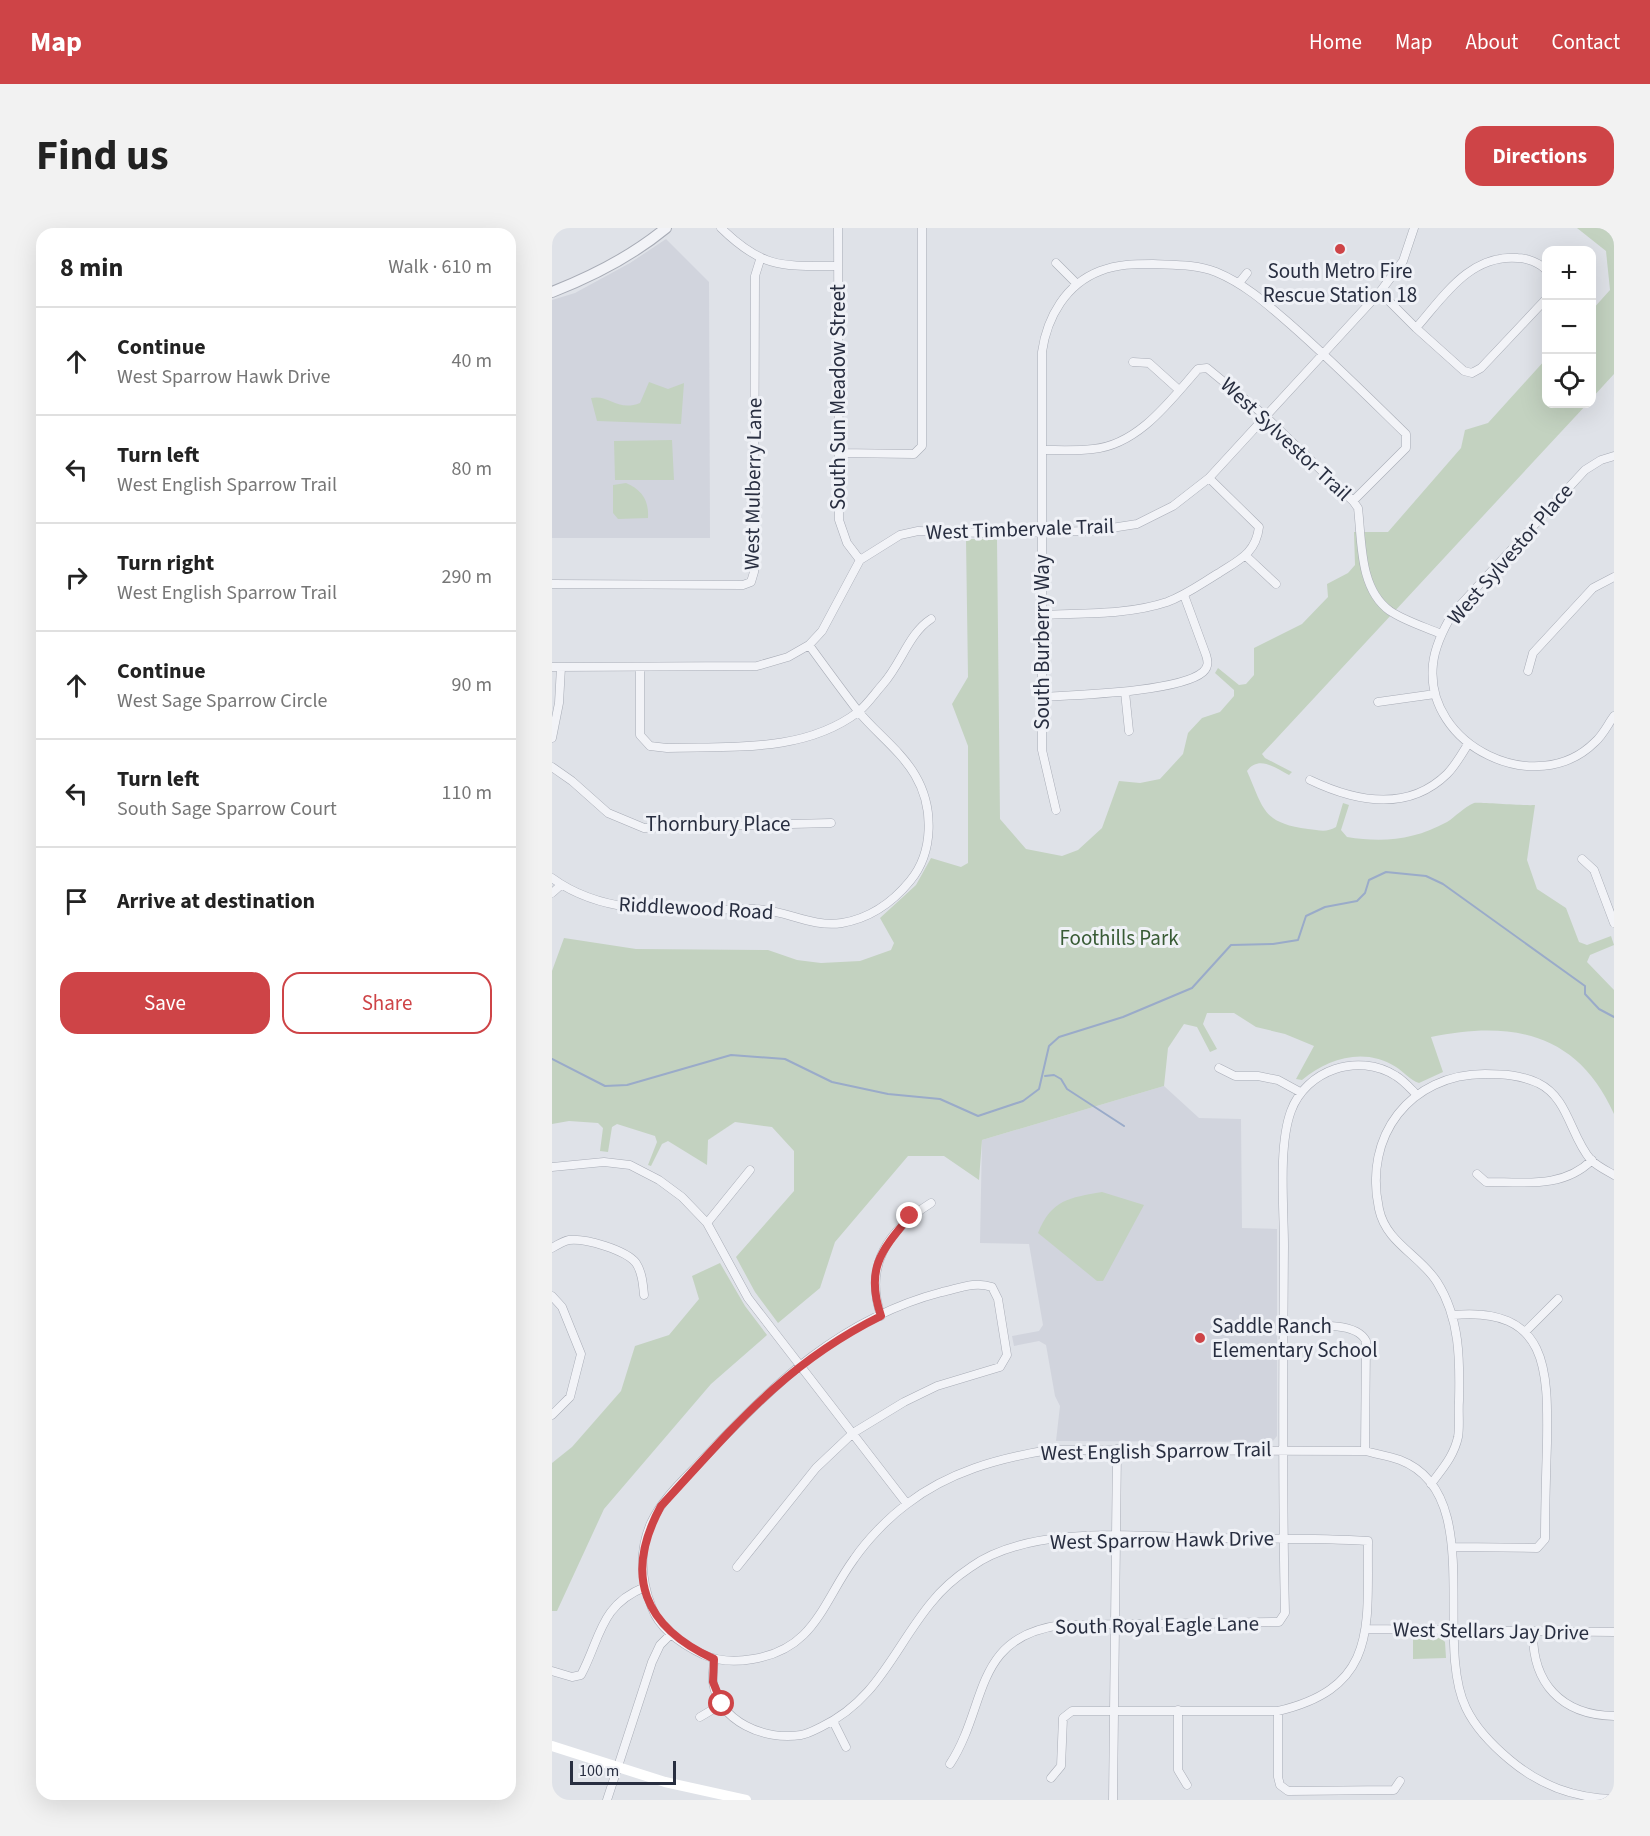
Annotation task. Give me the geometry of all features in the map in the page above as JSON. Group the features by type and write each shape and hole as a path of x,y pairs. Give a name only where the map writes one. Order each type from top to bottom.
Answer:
{"main road":[{"path":"552,1746 617,1768 746,1800"}],"street":[{"path":"552,292 582,281 642,248 666,228"},
{"path":"721,228 740,248 760,260 790,266 838,266"},
{"name":"South Sun Meadow Street","path":"838,228 839,520 847,543 860,560"},
{"path":"838,453 914,453 922,446 922,228"},
{"name":"West Timbervale Trail","path":"556,667 757,666 788,657 809,645 822,631 860,560 900,535 918,531 1092,531 1137,524 1173,506 1209,477 1322,352 1380,292 1403,261 1414,228"},
{"path":"1416,328 1463,275 1486,261 1506,257 1522,258 1542,266"},
{"name":"West Mulberry Lane","path":"552,584 743,585 751,582 754,572 755,276 760,260"},
{"path":"1056,263 1077,284"},
{"name":"South Burberry Way","path":"1056,810 1042,750 1044,615 1041,532 1044,338 1053,313 1077,284 1090,275 1127,264 1198,267 1239,283 1322,352 1406,434 1406,448 1353,501"},
{"path":"1239,283 1247,273"},
{"path":"1380,292 1464,371 1472,373 1481,368 1545,300"},
{"path":"1133,362 1149,363 1179,390"},
{"name":"West Sylvestor Trail","path":"1042,450 1094,449 1116,444 1136,433 1198,369 1207,368 1264,415 1353,501 1358,508 1364,570 1377,597 1391,612 1441,634"},
{"name":"West Sylvestor Place","path":"1614,456 1601,460 1585,470 1453,613 1441,634 1433,664 1436,693 1445,716 1468,744 1486,757 1507,764 1531,766 1556,763 1595,742 1614,716"},
{"path":"1044,615 1120,612 1165,602 1184,595 1246,556 1257,543 1258,527 1209,477"},
{"path":"1246,556 1276,584"},
{"path":"1528,671 1533,653 1593,588 1614,578"},
{"path":"1042,697 1125,692 1186,680 1204,672 1208,664 1206,655 1184,595"},
{"path":"640,667 640,735 650,746 667,748 780,744 819,733 858,711 887,679 907,650 918,627 931,619"},
{"name":"Riddlewood Road","path":"552,878 589,899 633,908 772,909 811,922 841,923 867,916 894,901 914,876 924,858 929,833 927,807 915,775 858,711 809,645"},
{"path":"552,738 559,703 556,667"},
{"path":"1125,692 1129,731"},
{"path":"1378,702 1436,693"},
{"path":"1310,780 1362,799 1390,801 1416,794 1435,784 1448,774 1468,744"},
{"name":"Thornbury Place","path":"552,767 572,781 608,813 644,828 831,823"},
{"path":"1582,859 1594,870 1614,923"},
{"path":"552,893 561,885"},
{"name":"South Royal Eagle Lane","path":"950,1764 963,1743 986,1674 994,1661 1017,1639 1038,1629 1279,1622 1285,1613 1283,1328 1285,1131 1300,1092 1323,1072 1358,1065 1374,1066 1396,1076 1416,1094"},
{"path":"1218,1068 1235,1076 1278,1080 1300,1092"},
{"path":"1431,1484 1450,1459 1458,1436 1460,1355 1453,1316 1437,1282 1389,1234 1379,1210 1378,1161 1383,1140 1394,1119 1416,1094 1440,1082 1467,1074 1510,1074 1537,1083 1552,1092 1592,1160 1614,1175"},
{"path":"1477,1173 1486,1182 1554,1182 1583,1169 1592,1160"},
{"path":"552,1167 604,1162 630,1165 659,1180 682,1197 707,1223 748,1298 907,1504"},
{"path":"707,1223 750,1170"},
{"path":"881,1316 874,1295 878,1261 885,1248 910,1216 931,1203"},
{"path":"552,1248 569,1240 594,1242 617,1251 635,1261 643,1279 644,1294"},
{"name":"West English Sparrow Trail","path":"737,1568 816,1468 853,1433 904,1402 937,1386 1000,1367 1007,1355 998,1299 992,1287 980,1283 931,1295 842,1335 801,1364 760,1399 661,1506 644,1544 645,1587 653,1611 671,1634 690,1648 714,1659 738,1661 769,1656 796,1643 812,1626 855,1557 907,1504 943,1482 1009,1456 1049,1450 1117,1449 1365,1451 1402,1460 1431,1484 1445,1507 1453,1547 1453,1630 1458,1678 1465,1706 1476,1726 1496,1749 1522,1771 1544,1784 1568,1794 1614,1799"},
{"path":"552,1296 562,1307 581,1354 570,1397 552,1415"},
{"path":"1525,1332 1558,1299"},
{"path":"1453,1316 1491,1316 1525,1332 1539,1352 1548,1385 1545,1539 1537,1548 1453,1547"},
{"path":"1283,1328 1348,1327 1362,1334 1366,1341 1365,1451"},
{"path":"1113,1800 1117,1449"},
{"name":"West Sparrow Hawk Drive","path":"714,1659 713,1682 722,1704 741,1724 760,1733 783,1737 803,1735 850,1709 884,1674 930,1604 972,1565 1001,1551 1039,1541 1117,1536 1308,1538 1368,1541 1367,1629"},
{"path":"552,1671 572,1677 581,1675 614,1605 630,1593 645,1587"},
{"path":"1051,1778 1061,1766 1063,1718 1072,1711 1278,1711 1306,1704 1334,1689 1355,1664 1367,1629"},
{"name":"West Stellars Jay Drive","path":"1367,1629 1614,1632"},
{"path":"1533,1631 1535,1661 1545,1683 1561,1702 1579,1711 1614,1716"},
{"path":"607,1800 652,1662 660,1645 671,1634"},
{"path":"700,1718 722,1704"},
{"path":"1178,1710 1178,1770 1187,1785"},
{"path":"1278,1711 1278,1777 1280,1785 1288,1791 1378,1792 1394,1790 1400,1781"},
{"path":"832,1721 846,1747"}],"shaded area":[{"path":"666,239 709,282 710,538 552,538 552,300 575,293 630,263"},
{"path":"1164,1086 1199,1118 1241,1119 1242,1228 1277,1229 1277,1436 1272,1442 1056,1441 1060,1406 1055,1396 1046,1345 1039,1341 1014,1346 1012,1336 1039,1331 1043,1325 1029,1244 980,1243 982,1140"}],"green space":[{"path":"1577,228 1614,228 1614,374 1596,394 1596,306 1610,290 1606,251"},
{"name":"Foothills Park","path":"1542,363 1542,408 1583,408 1262,754 1265,758 1292,772 1289,775 1262,763 1252,766 1247,771 1262,805 1273,818 1293,826 1329,830 1336,827 1343,803 1349,805 1341,830 1347,837 1360,839 1386,840 1423,833 1447,822 1474,803 1535,805 1527,860 1537,889 1566,908 1579,942 1587,945 1611,936 1614,945 1590,955 1587,962 1614,990 1614,1114 1599,1087 1582,1065 1562,1050 1539,1039 1515,1033 1489,1030 1431,1037 1443,1072 1419,1083 1384,1061 1359,1057 1335,1061 1312,1072 1302,1080 1296,1079 1314,1046 1285,1034 1256,1027 1234,1013 1207,1013 1203,1024 1217,1049 1210,1052 1197,1027 1184,1024 1168,1048 1164,1086 982,1140 979,1180 944,1156 908,1156 835,1242 820,1288 778,1323 755,1292 736,1257 794,1191 794,1151 772,1127 735,1122 708,1140 707,1165 668,1141 662,1144 651,1166 648,1165 657,1142 655,1136 617,1124 612,1127 608,1152 600,1151 603,1128 598,1123 569,1121 552,1124 552,971 564,938 636,949 768,950 797,960 821,963 860,961 891,950 894,943 880,918 916,885 931,858 961,867 968,863 968,746 952,704 968,677 966,539 997,539 1000,819 1026,849 1062,856 1078,850 1102,828 1119,781 1140,783 1160,779 1183,754 1188,733 1202,718 1220,712 1234,696 1234,690 1215,673 1218,668 1239,685 1246,684 1254,675 1254,648 1302,624 1328,597 1327,584 1348,573 1355,565 1354,532 1388,532 1461,448 1465,430 1488,423"},
{"path":"649,382 668,389 684,383 681,424 597,421 591,398 603,398 625,405 640,403"},
{"path":"672,440 674,480 615,480 614,441"},
{"path":"626,483 643,496 646,501 648,518 618,519 613,513 613,485"},
{"path":"1102,1192 1144,1205 1103,1281 1097,1281 1038,1233 1049,1213 1063,1202"},
{"path":"720,1263 745,1306 767,1335 711,1384 604,1509 557,1611 552,1611 552,1463 572,1447 621,1391 635,1346 669,1335 699,1299 692,1276"},
{"path":"1413,1637 1441,1638 1445,1642 1446,1658 1413,1659"}],"waterway":[{"path":"552,1059 605,1086 627,1085 731,1055 785,1059 832,1082 888,1094 940,1099 978,1116 1023,1101 1039,1089 1049,1046 1059,1037 1123,1017 1192,988 1231,945 1273,944 1298,940 1306,916 1325,907 1357,901 1365,893 1369,880 1386,872 1426,876 1443,884 1585,986 1585,994 1599,1009 1614,1017"},
{"path":"1045,1076 1054,1075 1061,1079 1067,1089 1124,1126"}],"place":[{"name":"South Metro Fire Rescue Station 18","path":"1340,249"},
{"name":"Saddle Ranch Elementary School","path":"1200,1338"}],"route":[{"path":"722,1704 713,1682 714,1659 690,1648 671,1634 653,1611 645,1587 642,1564 644,1544 651,1525 661,1506 760,1399 801,1364 842,1335 881,1316 874,1295 874,1277 878,1261 885,1248 910,1216"}]}
